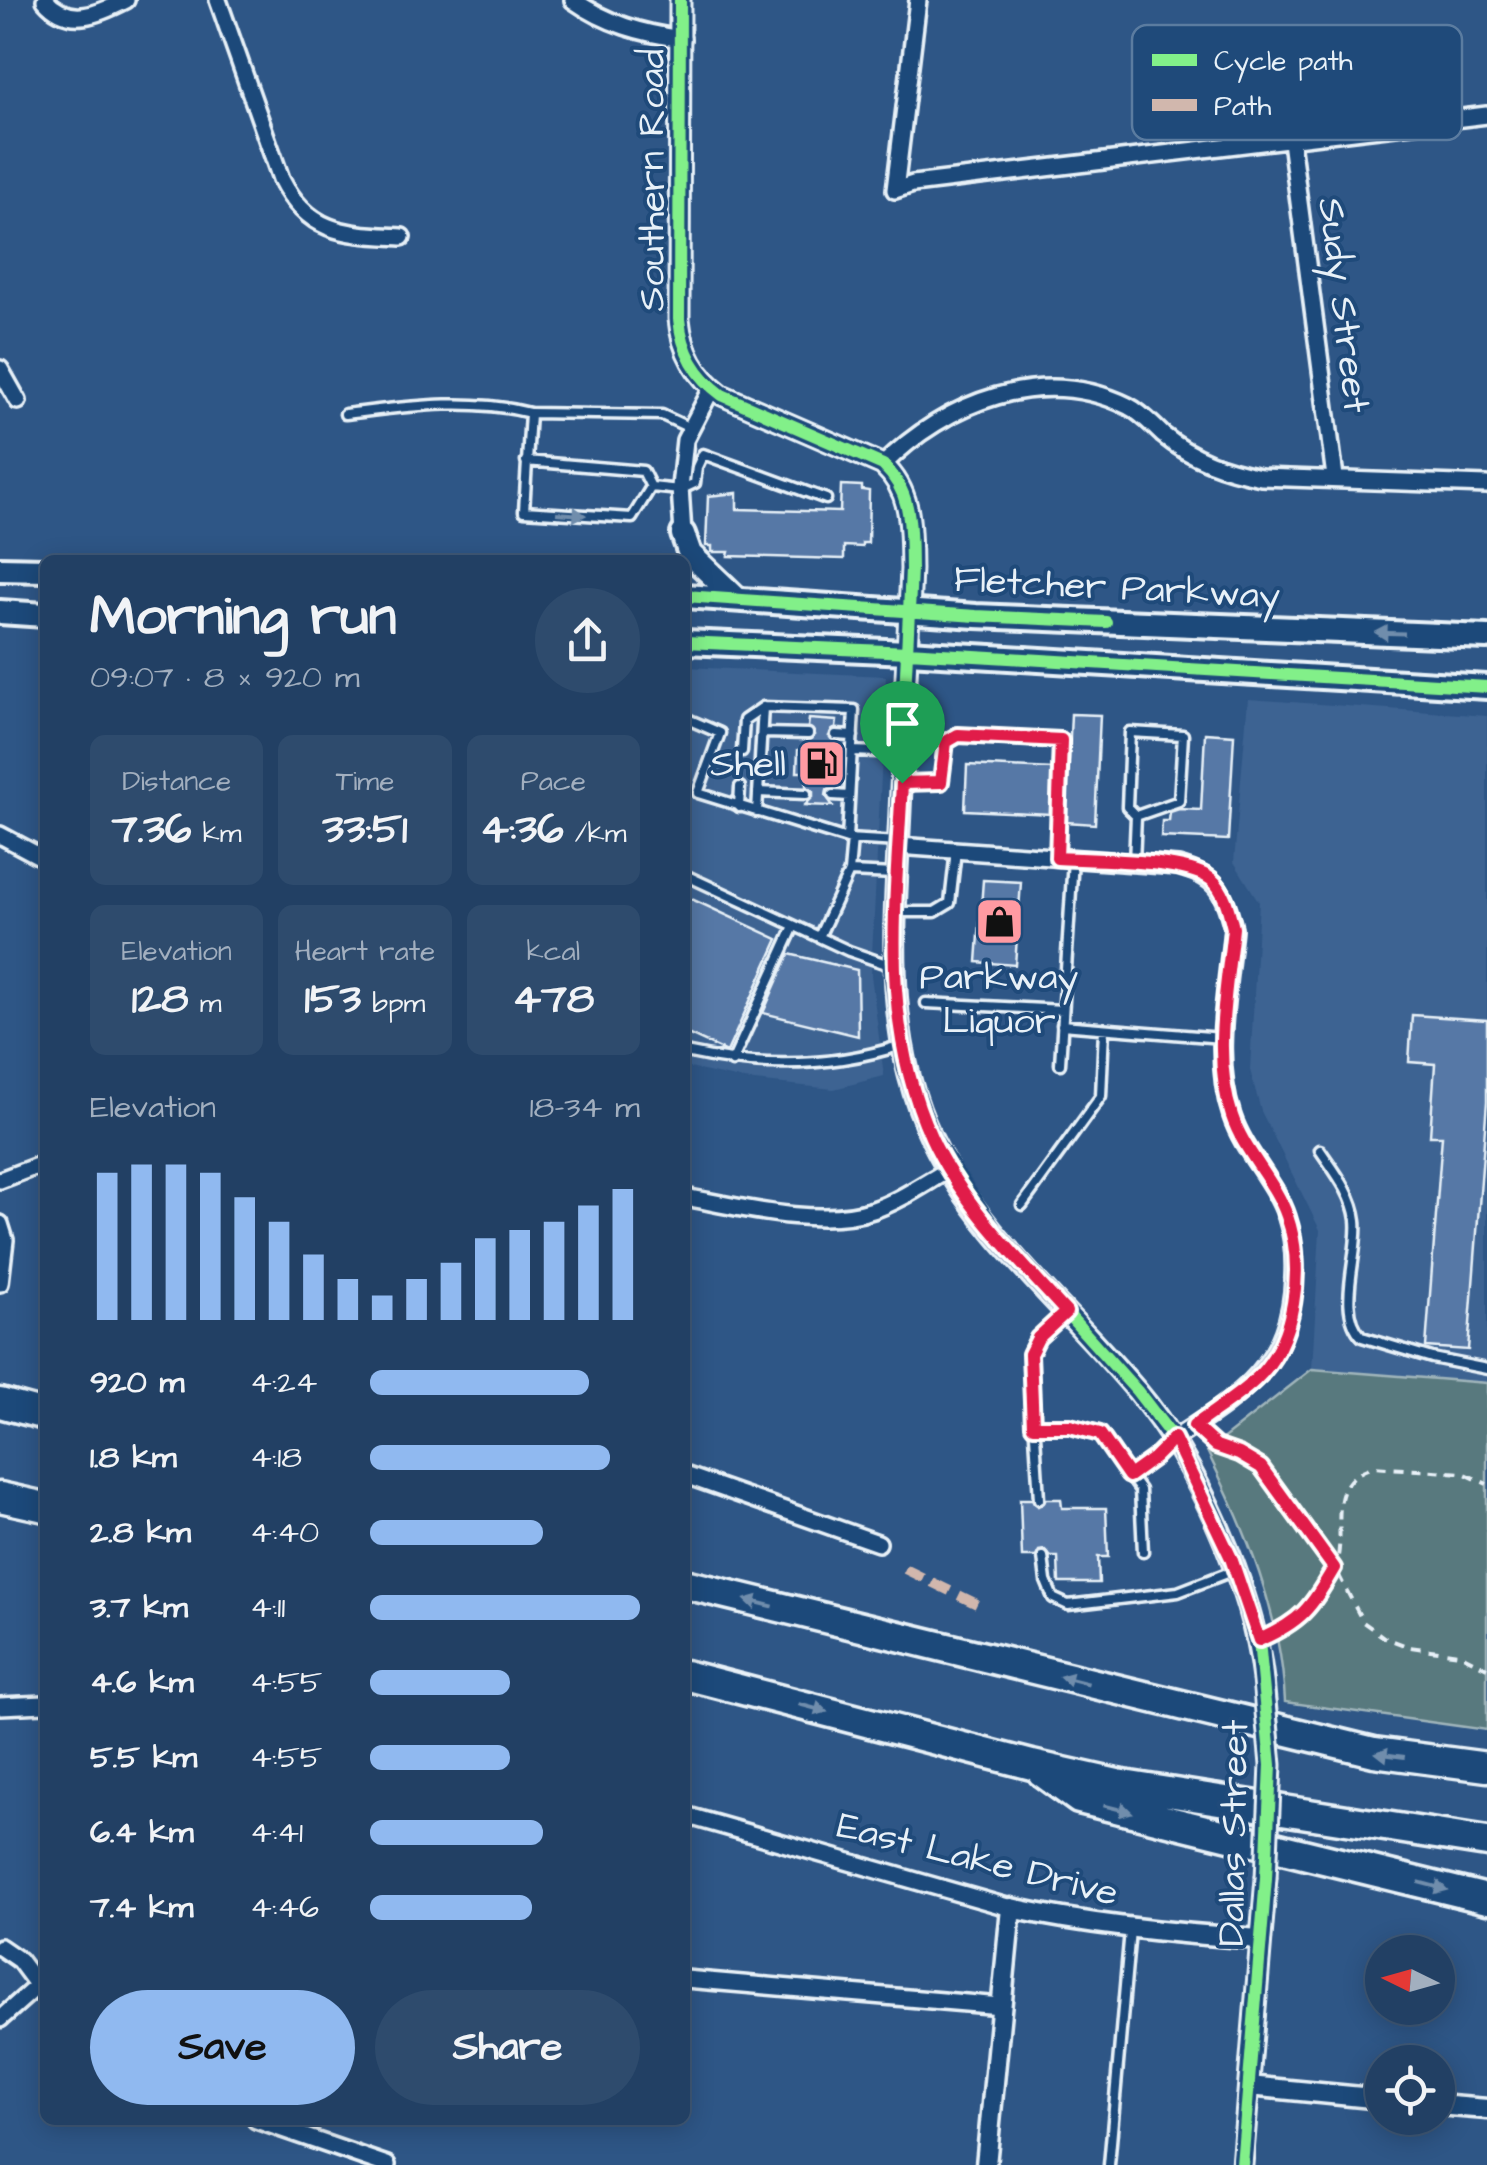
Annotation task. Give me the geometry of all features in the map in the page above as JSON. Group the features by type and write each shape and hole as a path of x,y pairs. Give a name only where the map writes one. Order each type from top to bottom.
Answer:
{"highway":[{"path":"0,1403 40,1413"},
{"path":"0,1497 40,1506"},
{"path":"690,1585 1374,1752 1487,1767"},
{"path":"690,1675 1117,1784 1487,1842"},
{"path":"1032,1765 1079,1799 1487,1900"}],"main road":[{"path":"672,555 683,534"},
{"path":"683,534 690,554 737,599"},
{"path":"0,569 40,570"},
{"name":"Fletcher Parkway","path":"690,596 976,616 1487,637"},
{"path":"0,612 40,615"},
{"name":"Fletcher Parkway","path":"690,642 1487,687"}],"street":[{"path":"44,0 56,10 81,17 99,14 126,0"},
{"path":"218,0 281,179 296,204 333,230 402,237"},
{"path":"573,0 599,18 646,34 682,39"},
{"name":"Southern Road","path":"680,0 679,319 680,335 692,364 712,388 734,401 884,465"},
{"path":"918,0 895,190 914,184 1299,140"},
{"path":"1462,118 1487,115"},
{"name":"Sudy Street","path":"1291,141 1335,477"},
{"path":"0,369 18,401"},
{"path":"683,534 680,490 684,440 712,388"},
{"path":"908,652 909,509 900,484 884,465 921,430 960,408 1002,394 1046,389 1089,394 1131,407 1181,448 1221,468 1261,477 1487,485"},
{"name":"Dallas Street","path":"908,652 892,966 906,1068 932,1139 994,1232 1137,1391 1174,1438 1235,1570 1259,1640 1271,1765 1266,1878 1242,2165"},
{"path":"0,835 40,855"},
{"path":"899,844 1178,866 1214,881 1228,908 1233,928 1221,1068 1232,1118 1287,1216 1294,1261 1293,1305 1281,1344 1257,1378 1174,1438"},
{"path":"0,1180 40,1165"},
{"path":"690,1198 781,1213 841,1216 870,1212 891,1203 950,1169"},
{"path":"0,1224 6,1240 0,1283"},
{"path":"690,1477 878,1543"},
{"path":"0,1706 40,1704"},
{"name":"East Lake Drive","path":"690,1817 1012,1908 1073,1921 1261,1938"},
{"path":"986,2165 1012,1908"},
{"path":"0,1946 20,1960 40,1985"},
{"path":"690,1979 1001,2006"},
{"path":"0,2019 40,1989"},
{"path":"1249,2086 1365,2097"},
{"path":"1455,2106 1487,2109"},
{"path":"271,2125 387,2165"}],"lane":[{"path":"346,414 498,404 530,413 662,415 690,428"},
{"path":"530,413 524,512 632,518 650,487"},
{"path":"650,487 680,490 695,483 703,454 826,498"},
{"path":"526,461 643,471 650,487"},
{"path":"757,812 763,707"},
{"path":"742,751 744,720 763,707 854,710 850,872 818,937"},
{"path":"690,720 720,733 698,793 849,839 899,844"},
{"path":"1130,732 1183,735 1179,801 1136,816 1127,808 1130,732"},
{"path":"762,733 808,734"},
{"path":"836,735 853,736"},
{"path":"902,783 941,782 946,742 958,735 1061,740 1065,858 1060,1064"},
{"path":"852,751 903,753"},
{"path":"739,807 740,787"},
{"path":"758,792 806,794"},
{"path":"834,795 849,796"},
{"path":"1134,863 1136,816"},
{"path":"895,912 935,912 950,902 956,850"},
{"path":"850,872 897,874"},
{"path":"690,877 818,937 892,966"},
{"path":"732,1062 794,926"},
{"path":"926,1002 1064,1010"},
{"path":"1062,1026 1223,1038"},
{"path":"1022,1206 1101,1096 1104,1028"},
{"path":"690,1053 732,1062 830,1062 902,1045"},
{"path":"1320,1150 1354,1208 1357,1224 1350,1298 1356,1332 1432,1358 1487,1369"},
{"path":"1039,1500 1030,1354 1038,1338 1066,1312"},
{"path":"1033,1426 1070,1426 1100,1434 1140,1490 1143,1552"},
{"path":"1129,1476 1174,1438"},
{"path":"1043,1557 1046,1582 1053,1598 1068,1605 1178,1592 1235,1570"},
{"path":"1108,2165 1130,1928"}],"path":[{"path":"1194,1426 1216,1446 1261,1467 1334,1568 1364,1622 1385,1638 1410,1648 1459,1654 1487,1668"},
{"path":"1259,1640 1292,1625 1314,1603 1338,1558 1339,1500 1359,1471 1373,1467 1463,1473 1487,1484"}],"shaded area":[{"path":"690,667 886,676 871,975 884,1076 834,1089 744,1080 690,1068"},
{"path":"1248,699 1487,716 1487,1383 1312,1369 1320,1230 1261,1111 1250,1070 1259,902 1234,862"}],"green space":[{"path":"1312,1369 1487,1383 1487,1730 1285,1702 1269,1604 1235,1511 1207,1451"}],"building":[{"path":"841,485 862,486 862,490 869,491 868,543 862,543 862,547 844,546 844,559 728,556 729,552 712,552 712,546 706,546 708,496 737,493 737,509 840,512"},
{"path":"1071,714 1100,715 1095,824 1066,822"},
{"name":"Shell","path":"809,719 837,721 829,736 836,742 837,774 834,788 827,790 826,796 833,806 805,805 813,791 806,786 807,772 797,772 798,750 808,750 808,742 815,735 808,727"},
{"path":"1205,733 1234,735 1228,840 1161,837 1162,821 1169,821 1170,812 1201,810"},
{"path":"967,765 1053,769 1051,814 965,810"},
{"name":"Parkway Liquor","path":"983,880 1021,882 1015,965 977,962"},
{"path":"690,898 778,939 727,1052 690,1035"},
{"path":"789,954 857,970 858,1036 763,1013"},
{"path":"1412,1015 1487,1020 1487,1101 1468,1350 1426,1347 1442,1136 1430,1136 1435,1064 1409,1062"},
{"path":"1020,1499 1032,1499 1038,1506 1046,1499 1061,1499 1062,1508 1106,1508 1108,1557 1098,1557 1099,1583 1059,1583 1058,1557 1051,1557 1045,1550 1036,1557 1022,1557"}],"marked path":[{"path":"905,1569 985,1608"}],"cycle path":[{"path":"680,0 679,319 687,353 705,380 722,395 883,465 900,488 908,513 911,569 892,966 906,1068 932,1139 994,1232 1137,1391 1174,1439 1231,1558 1259,1641 1271,1765 1266,1878 1242,2165"},
{"path":"690,596 1106,622"},
{"path":"690,642 1487,687"}],"place":[{"name":"Shell","path":"821,763"},
{"name":"Parkway Liquor","path":"999,922"}],"route":[{"path":"950,737 1061,740 1057,858 1178,866 1200,872 1214,881 1228,908 1233,928 1221,1068 1232,1118 1287,1216 1294,1261 1293,1305 1281,1344 1257,1378 1194,1426 1216,1446 1261,1467 1334,1568 1314,1603 1292,1625 1259,1640 1231,1558 1174,1438 1129,1476 1100,1434 1070,1426 1033,1426 1030,1354 1038,1338 1066,1312 994,1232 950,1169 932,1139 906,1068 892,966 902,783 941,782 950,737"}]}
